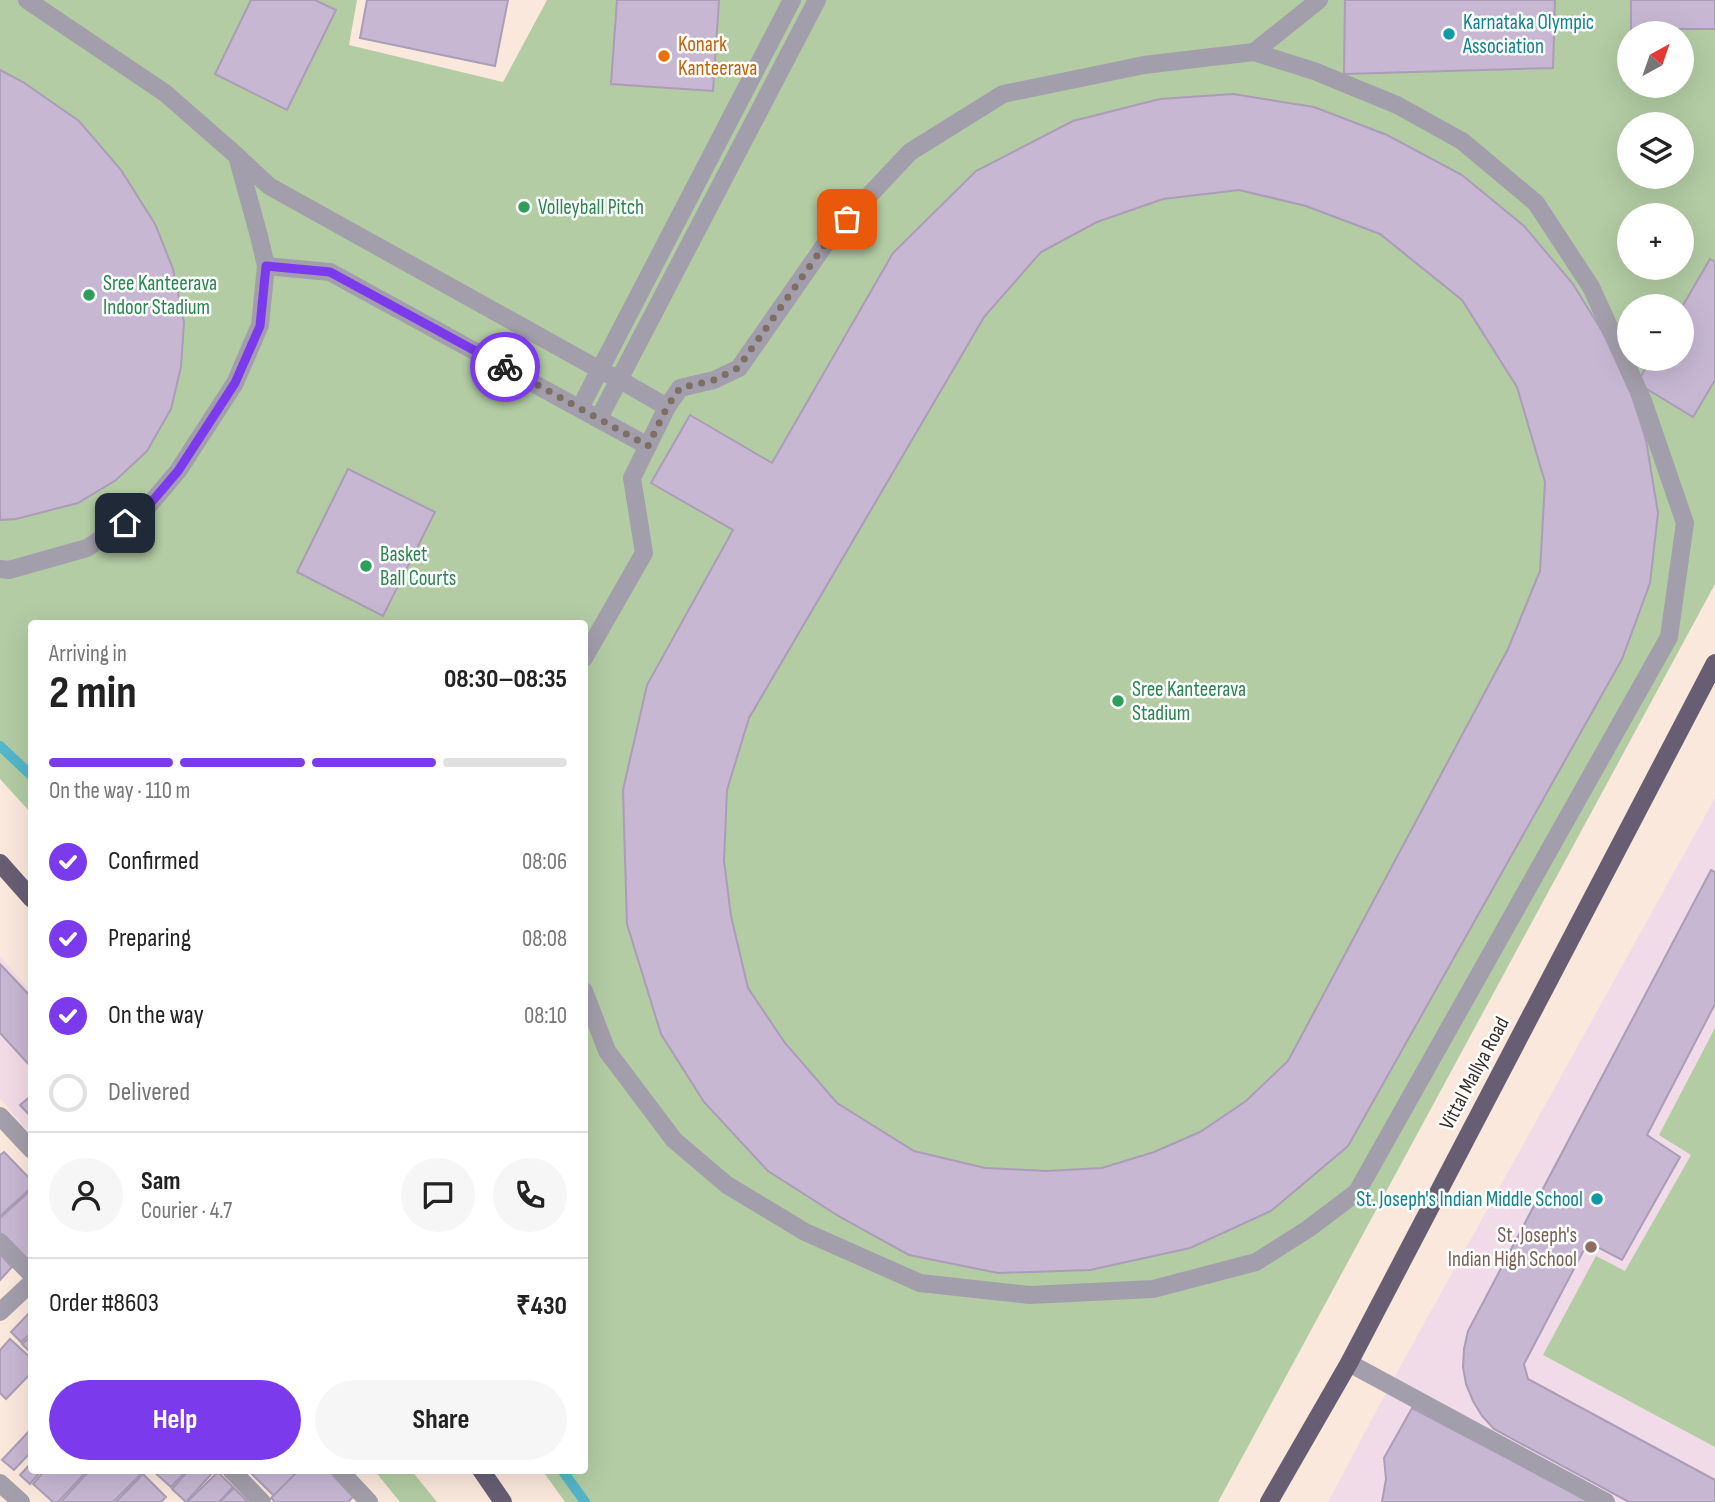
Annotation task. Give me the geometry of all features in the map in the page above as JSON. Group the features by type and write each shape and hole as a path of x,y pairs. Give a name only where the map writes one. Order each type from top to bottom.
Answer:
{"main road":[{"name":"Vittal Mallya Road","path":"1269,1502 1349,1363 1715,663"},
{"path":"0,863 28,894"},
{"path":"484,1474 503,1502"}],"street":[{"path":"27,0 165,93 269,186 667,407"},
{"path":"580,408 792,0"},
{"path":"599,418 817,0"},
{"path":"1254,52 1319,0"},
{"path":"588,651 644,553 632,478 667,407 680,388 714,380 738,368 831,236 910,152 1003,94 1144,65 1254,52 1314,71 1397,105 1462,141 1536,203 1591,287 1643,401 1685,523 1669,637 1357,1192 1308,1229 1256,1262 1153,1289 1030,1295 920,1283 805,1232 727,1185 674,1140 607,1051 588,1001"},
{"path":"0,569 9,570 87,548 144,511 178,471 235,383 260,326 266,266 237,156"},
{"path":"266,266 330,272 648,446"},
{"path":"0,1116 28,1146"},
{"path":"0,1242 28,1271"},
{"path":"0,1312 28,1286"},
{"path":"1349,1363 1606,1502"},
{"path":"235,1474 262,1502"},
{"path":"343,1474 369,1502"},
{"path":"0,1483 21,1502"}],"shaded area":[{"name":"St. Joseph's Indian High School","path":"1715,798 1715,1502 1328,1502 1390,1385"},
{"path":"0,956 28,989 28,1131 0,1099"}],"green space":[{"name":"Sree Kanteerava Stadium","path":"0,0 357,0 349,45 503,82 547,0 1715,0 1715,584 1218,1502 565,1502 545,1474 588,1474 588,620 28,620 28,810 0,779"},
{"path":"1715,1028 1715,1447 1543,1355 1596,1256 1625,1271 1691,1155 1659,1135"},
{"path":"377,1474 414,1474 437,1502 400,1502"}],"building":[{"path":"251,0 315,0 336,10 287,110 215,74"},
{"path":"367,0 508,0 495,66 360,38"},
{"name":"Konark Kanteerava","path":"617,0 719,0 713,91 611,84"},
{"name":"Karnataka Olympic Association","path":"1345,0 1555,0 1553,68 1344,74"},
{"path":"1631,0 1715,0 1715,29 1694,29 1694,21 1631,21"},
{"name":"Sree Kanteerava Indoor Stadium","path":"0,70 23,82 79,121 121,170 155,224 173,269 184,322 181,367 171,409 147,451 116,480 78,503 16,519 0,520"},
{"path":"1233,94 1314,107 1387,135 1462,175 1524,226 1573,284 1617,356 1617,371 1624,371 1646,440 1658,513 1650,583 1622,659 1348,1146 1271,1211 1190,1248 1090,1270 998,1273 909,1255 840,1217 768,1171 704,1102 661,1034 627,924 623,790 647,685 733,530 651,483 690,415 772,463 893,253 976,171 1073,121 1160,99","holes":["1239,190 1306,206 1380,234 1462,300 1517,387 1545,482 1540,571 1508,649 1288,1061 1246,1101 1200,1132 1154,1152 1102,1168 1046,1171 985,1168 914,1151 837,1103 785,1043 748,988 731,916 724,861 727,790 749,718 984,317 1041,252 1097,222 1163,199"]},
{"path":"1710,259 1715,262 1715,380 1693,417 1637,383 1644,371 1694,371 1694,294 1690,294"},
{"path":"348,469 435,512 383,616 297,572"},
{"name":"St. Joseph's Indian Middle School","path":"1711,870 1715,872 1715,1004 1647,1135 1680,1157 1622,1260 1588,1242 1524,1364 1528,1379 1715,1480 1715,1502 1629,1502 1494,1429 1482,1416 1466,1384 1464,1349 1468,1331"},
{"path":"0,964 28,994 28,1064 0,1033"},
{"path":"28,1098 28,1114 20,1105"},
{"path":"4,1152 28,1177 28,1191 0,1216 0,1155"},
{"path":"28,1193 28,1258 25,1260 0,1233 0,1218"},
{"path":"0,1254 12,1267 0,1280"},
{"path":"28,1314 28,1336 21,1342 11,1332"},
{"path":"10,1339 28,1355 28,1376 6,1399 0,1393 0,1350"},
{"path":"28,1339 28,1350 22,1344"},
{"path":"1412,1408 1591,1502 1382,1502 1386,1479 1384,1458"},
{"path":"28,1432 28,1455 14,1470 2,1460"},
{"path":"28,1466 28,1474 39,1474 30,1484 20,1475"},
{"path":"42,1474 84,1474 58,1502 53,1502 33,1484"},
{"path":"86,1474 141,1474 113,1502 61,1502"},
{"path":"143,1474 166,1497 161,1502 116,1502"},
{"path":"156,1474 183,1474 171,1487"},
{"path":"185,1474 211,1474 186,1502 172,1489"},
{"path":"216,1474 220,1474 233,1487 219,1502 187,1502"},
{"path":"252,1474 295,1474 274,1496"},
{"path":"295,1474 336,1474 356,1494 348,1502 275,1502 271,1498"},
{"path":"234,1488 248,1502 220,1502"}],"waterway":[{"path":"0,746 28,772"},
{"path":"565,1474 585,1502"}],"way so far":[{"path":"505,367 648,446 667,407 680,388 714,380 738,368 831,236 847,219"}],"place":[{"name":"Karnataka Olympic Association","path":"1449,34"},
{"name":"Konark Kanteerava","path":"664,56"},
{"name":"Volleyball Pitch","path":"524,207"},
{"name":"Sree Kanteerava Indoor Stadium","path":"89,295"},
{"name":"Basket Ball Courts","path":"366,566"},
{"name":"Sree Kanteerava Stadium","path":"1118,701"},
{"name":"St. Joseph's Indian Middle School","path":"1597,1199"},
{"name":"St. Joseph's Indian High School","path":"1591,1247"}],"route":[{"path":"125,523 144,511 178,471 235,383 260,326 266,266 330,272 505,367"}]}
